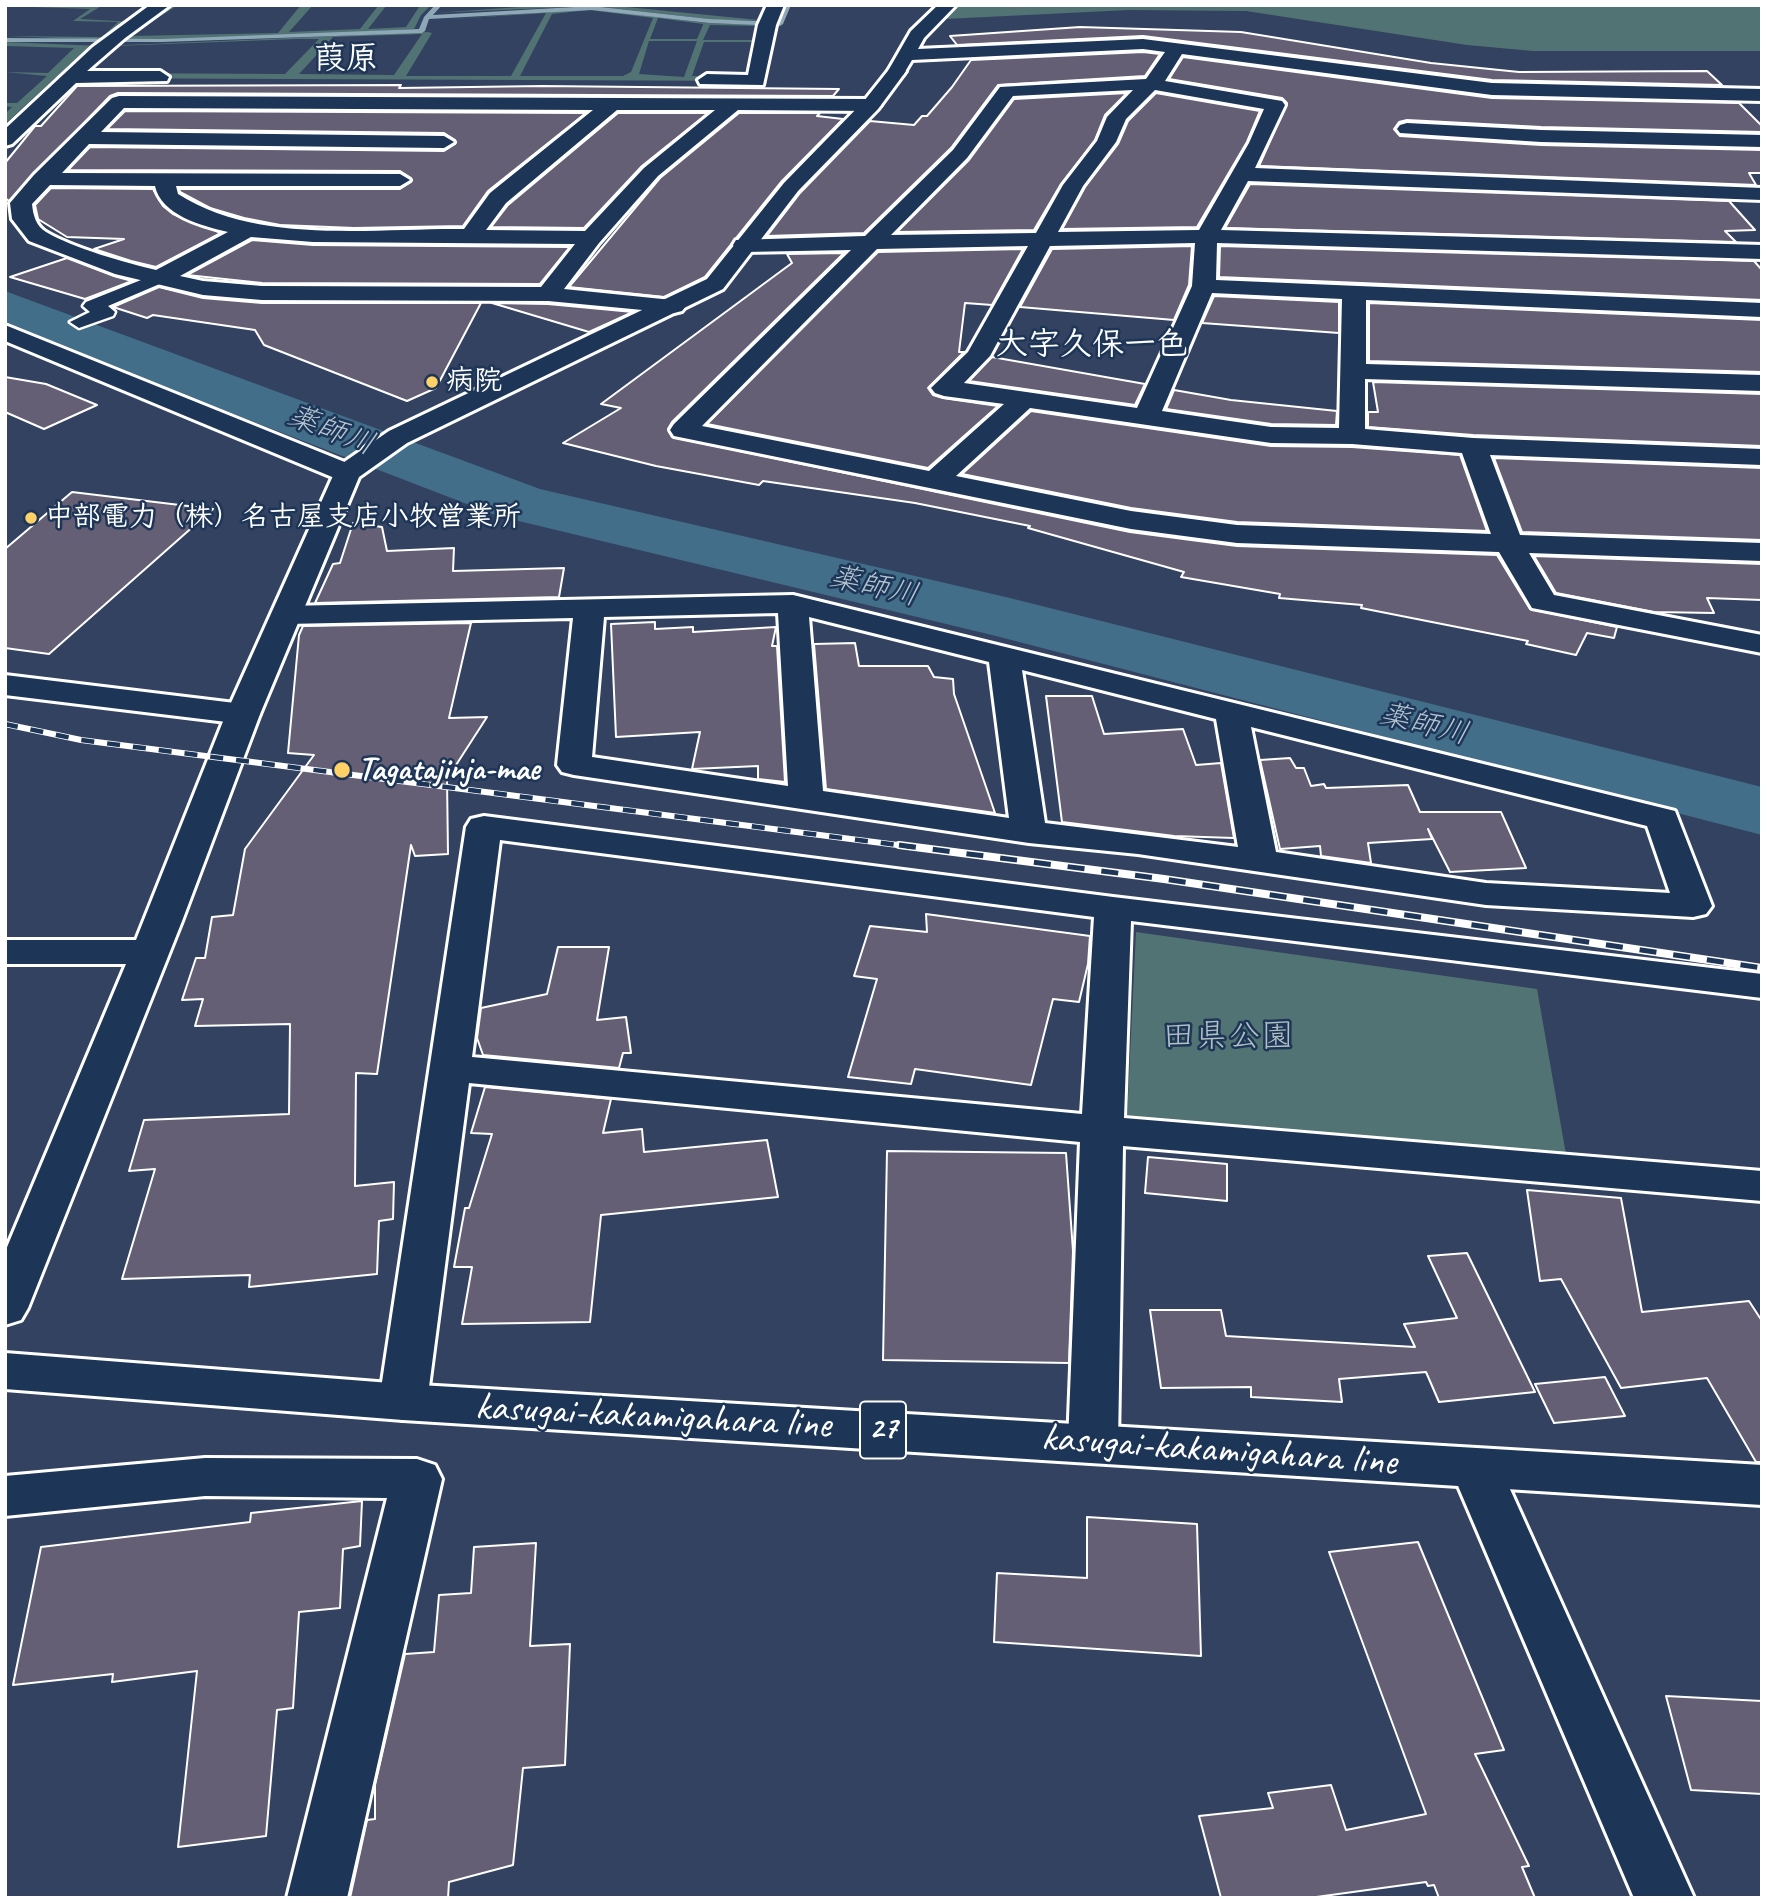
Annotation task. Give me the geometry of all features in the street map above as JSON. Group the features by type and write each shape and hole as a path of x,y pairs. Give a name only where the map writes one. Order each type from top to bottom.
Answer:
{"street":[{"path":"5,140 74,77 104,44 162,5"},
{"path":"693,80 756,81 767,25 776,5"},
{"path":"923,5 946,8"},
{"path":"5,1308 150,952 243,714 347,473 398,436 534,369 674,306 715,284 796,182 871,105 902,63 917,35 946,8"},
{"path":"902,63 1127,44 1177,48 1426,94 1529,91 1762,94"},
{"path":"1177,48 1152,84 1117,117 1106,142 1073,185 1041,240 978,356 944,388 1023,401 1147,415 1271,435 1352,436 1473,446 1762,457"},
{"path":"74,77 182,78"},
{"path":"1747,78 1762,94"},
{"path":"1147,415 1204,286 1206,236 1259,143 1275,105 1152,84 1007,90 960,154 682,430 1131,520 1237,534 1762,552"},
{"path":"1395,180 1407,129 1426,94"},
{"path":"674,306 548,294 262,293 203,288 156,279 37,236 23,219 21,203 41,179 86,138 119,102 871,105"},
{"path":"321,235 400,180 444,142 504,102"},
{"path":"470,236 498,198 612,104"},
{"path":"548,294 591,238 651,172 733,105"},
{"path":"1407,129 1541,136 1762,141"},
{"path":"86,138 444,142"},
{"path":"1239,174 1762,194"},
{"path":"41,179 400,180"},
{"path":"165,181 168,197 193,215 248,230 321,235 591,238"},
{"path":"156,279 248,230"},
{"path":"744,245 871,245 1206,236 1762,252"},
{"path":"1204,286 1762,310"},
{"path":"1352,436 1354,292"},
{"path":"5,331 347,473"},
{"path":"1353,371 1762,383"},
{"path":"937,479 1023,401"},
{"path":"1473,446 1509,544 1544,601 1762,644"},
{"path":"286,615 589,611 793,604 1232,715 1662,819 1693,905 1486,894 1138,842 1029,832 574,765 589,611"},
{"path":"793,604 806,799"},
{"path":"1004,658 1029,832"},
{"path":"5,685 243,714"},
{"path":"1232,715 1259,862"},
{"path":"403,1402 484,827 1113,908 1762,986"},
{"path":"1093,1443 1102,1129 1113,908"},
{"path":"5,952 150,952"},
{"path":"449,1068 1102,1129 1762,1186"},
{"name":"kasugai-kakamigahara line","path":"5,1371 403,1402 1762,1485"},
{"path":"1475,1467 1664,1898"},
{"path":"5,1496 205,1477 417,1479 317,1898"}],"lane":[{"path":"79,322 106,312 92,306 156,279"}],"green space":[{"path":"103,5 80,19 134,22 162,5 224,5 175,7 129,36 278,33 301,5 313,5 289,32 360,29 378,6 366,5 431,5 421,15 414,29 261,38 110,40 5,36 102,37 118,22 73,21 90,9 5,6","holes":["386,6 419,7 406,27 368,29"]},
{"path":"549,5 606,5 769,21 717,20 594,6 433,13"},
{"path":"960,5 1762,5 1762,51 1533,51 1467,45 1246,11 1129,10 945,19"},
{"path":"592,9 706,23 767,25 756,81 55,78 5,124 5,114 12,107 5,106 5,103 17,103 47,76 5,72 48,73 74,48 5,46 5,42 102,46 428,32 432,33 406,76 511,76 546,13 436,20","holes":["589,10 653,18 631,72 623,76 520,76 552,14","658,18 703,24 697,39 650,39","710,25 759,26 756,40 703,40","422,34 394,75 299,74 333,37","319,39 285,74 88,73 115,46","649,41 697,41 684,77 639,74","704,42 756,42 748,77 692,76"]},
{"name":"田県公園","path":"1136,932 1537,989 1567,1160 1127,1118"}],"building":[{"path":"1080,27 1241,32 1431,63 1519,72 1707,71 1722,85 1492,80 1143,36 957,45 950,36"},
{"path":"1143,52 1160,54 1145,76 998,85 951,148 864,233 767,236 800,193 870,121 914,125 922,116 927,116 971,60"},
{"path":"1183,57 1492,98 1739,103 1762,126 1762,132 1541,127 1407,120 1399,122 1394,129 1400,136 1541,145 1762,150 1762,173 1749,173 1756,185 1259,166 1287,103 1282,98 1169,79"},
{"path":"401,85 399,88 542,86 839,89 833,96 118,93 110,96 9,201 5,198 5,163 35,126 41,126 77,86"},
{"path":"1127,93 1105,115 1095,140 1061,184 1034,230 897,232 969,160 1014,99"},
{"path":"1156,93 1260,111 1247,142 1197,227 1062,229 1085,187 1118,144 1128,121"},
{"path":"125,111 586,113 488,191 463,226 354,228 280,225 244,218 210,208 179,189 400,189 411,182 411,178 400,171 68,170 90,147 444,151 455,144 455,140 444,133 107,129"},
{"path":"618,113 708,113 642,166 584,228 491,227 508,205"},
{"path":"739,113 820,113 817,116 843,119 782,181 705,277 664,297 569,287 660,178"},
{"path":"1250,184 1729,201 1755,230 1725,231 1736,242 1225,228"},
{"path":"51,188 153,189 163,206 173,214 221,233 156,267 131,261 94,249 124,239 67,237 38,219 35,205"},
{"path":"252,240 313,245 570,247 540,284 262,283 187,275"},
{"path":"1192,246 1189,285 1174,320 1020,307 1052,249"},
{"path":"1220,246 1754,261 1762,270 1762,300 1219,277"},
{"path":"1023,249 992,305 965,303 959,352 964,352 928,388 933,395 943,398 998,406 928,468 707,424 878,252"},
{"path":"844,253 672,422 668,429 672,437 1130,532 1237,546 1497,555 1530,609 1617,627 1614,638 1587,633 1576,655 1526,644 1528,641 1361,608 1362,605 1279,598 1280,594 1181,577 1184,572 1028,528 1030,526 915,503 763,481 759,485 656,466 563,443 621,408 601,404 792,263 787,254"},
{"path":"67,258 132,281 85,299 10,277"},
{"path":"159,287 203,298 262,303 481,303 436,388 407,401 264,345 255,330 153,315 147,318 113,307"},
{"path":"1214,296 1339,302 1339,333 1202,323"},
{"path":"492,303 548,304 633,312 589,332"},
{"path":"1369,303 1762,320 1762,372 1369,361"},
{"path":"992,357 1145,384 1135,405 969,381"},
{"path":"5,377 46,384 97,405 44,429 5,412"},
{"path":"1373,382 1762,394 1762,446 1473,435 1368,427 1368,412 1378,412"},
{"path":"1174,390 1231,400 1337,411 1336,425 1271,424 1166,409"},
{"path":"1031,411 1271,446 1352,447 1460,455 1487,531 1237,522 1131,508 962,474"},
{"path":"1494,458 1762,468 1762,540 1522,532"},
{"path":"72,492 213,509 49,654 5,648 5,549"},
{"path":"353,523 382,527 387,551 454,548 453,571 564,568 559,597 315,603 333,564 340,563"},
{"path":"1534,556 1762,564 1762,600 1707,598 1714,613 1654,612 1556,593"},
{"path":"655,622 655,629 693,627 693,632 776,627 772,646 777,646 785,782 758,779 758,766 692,769 700,732 616,737 611,624"},
{"path":"471,623 449,718 487,717 447,779 448,854 415,856 411,845 377,1074 356,1073 355,1186 394,1182 393,1219 379,1221 377,1274 249,1287 250,1275 122,1279 155,1169 129,1171 144,1120 289,1114 290,1024 195,1026 203,999 182,1000 196,958 205,958 212,917 233,915 245,849 314,755 288,753 299,635 303,626"},
{"path":"855,643 859,666 928,666 934,677 953,679 954,694 995,813 826,789 814,644"},
{"path":"1046,696 1092,696 1104,734 1183,729 1196,765 1221,763 1234,838 1174,836 1062,822"},
{"path":"1290,758 1296,768 1304,768 1311,786 1324,784 1326,788 1408,785 1420,812 1501,812 1526,868 1450,872 1428,829 1432,839 1368,843 1371,863 1321,856 1320,846 1280,849 1260,760"},
{"path":"926,914 1090,936 1088,964 1079,1002 1053,999 1031,1085 915,1069 911,1084 848,1077 877,979 854,976 870,926 927,932"},
{"path":"558,947 609,947 597,1020 626,1017 631,1053 623,1053 619,1068 483,1055 477,1038 481,1008 547,994"},
{"path":"485,1087 611,1099 603,1133 642,1129 644,1152 767,1140 778,1197 601,1215 590,1322 462,1324 472,1267 454,1267 465,1208 469,1208 492,1134 471,1133"},
{"path":"887,1151 1066,1153 1073,1251 1069,1363 883,1360"},
{"path":"1148,1157 1227,1164 1227,1201 1145,1193"},
{"path":"1527,1190 1621,1198 1642,1312 1749,1301 1762,1321 1762,1462 1756,1462 1707,1378 1621,1388 1561,1279 1540,1281"},
{"path":"1467,1253 1535,1392 1439,1402 1426,1372 1339,1379 1342,1402 1251,1397 1251,1387 1161,1388 1150,1310 1221,1310 1226,1336 1415,1347 1404,1324 1457,1318 1428,1256"},
{"path":"1605,1377 1625,1416 1554,1423 1535,1384"},
{"path":"362,1501 360,1546 343,1549 340,1608 299,1612 293,1708 277,1710 266,1836 178,1847 197,1671 112,1682 113,1674 13,1685 41,1547 250,1522 251,1513"},
{"path":"1087,1517 1197,1524 1201,1656 994,1642 997,1573 1087,1578"},
{"path":"1418,1542 1504,1750 1475,1754 1529,1866 1522,1867 1535,1898 1439,1898 1434,1885 1428,1886 1426,1882 1309,1898 1221,1898 1199,1816 1273,1808 1268,1793 1331,1785 1346,1830 1426,1814 1329,1552"},
{"path":"536,1543 530,1646 570,1644 565,1765 523,1768 513,1865 449,1882 448,1898 350,1898 367,1820 375,1819 375,1785 405,1654 434,1652 439,1595 471,1593 474,1547"},
{"path":"1666,1696 1762,1701 1762,1794 1691,1790"}],"waterway":[{"path":"427,17 439,5"},
{"path":"427,17 592,8 709,21 780,24 788,5"},
{"path":"5,40 266,38 422,31 427,17"},
{"name":"薬師川","path":"5,307 520,503 1010,619 1762,811"}],"railway":[{"path":"5,724 81,740 913,847"},
{"path":"899,845 1164,879 1762,968"}],"place":[{"name":"病院","path":"432,382"},
{"name":"中部電力（株）名古屋支店小牧営業所","path":"31,518"},
{"name":"Tagatajinja-mae","path":"342,770"}],"district":[{"name":"葭原","path":"346,60"},
{"name":"大字久保一色","path":"1092,346"}]}
